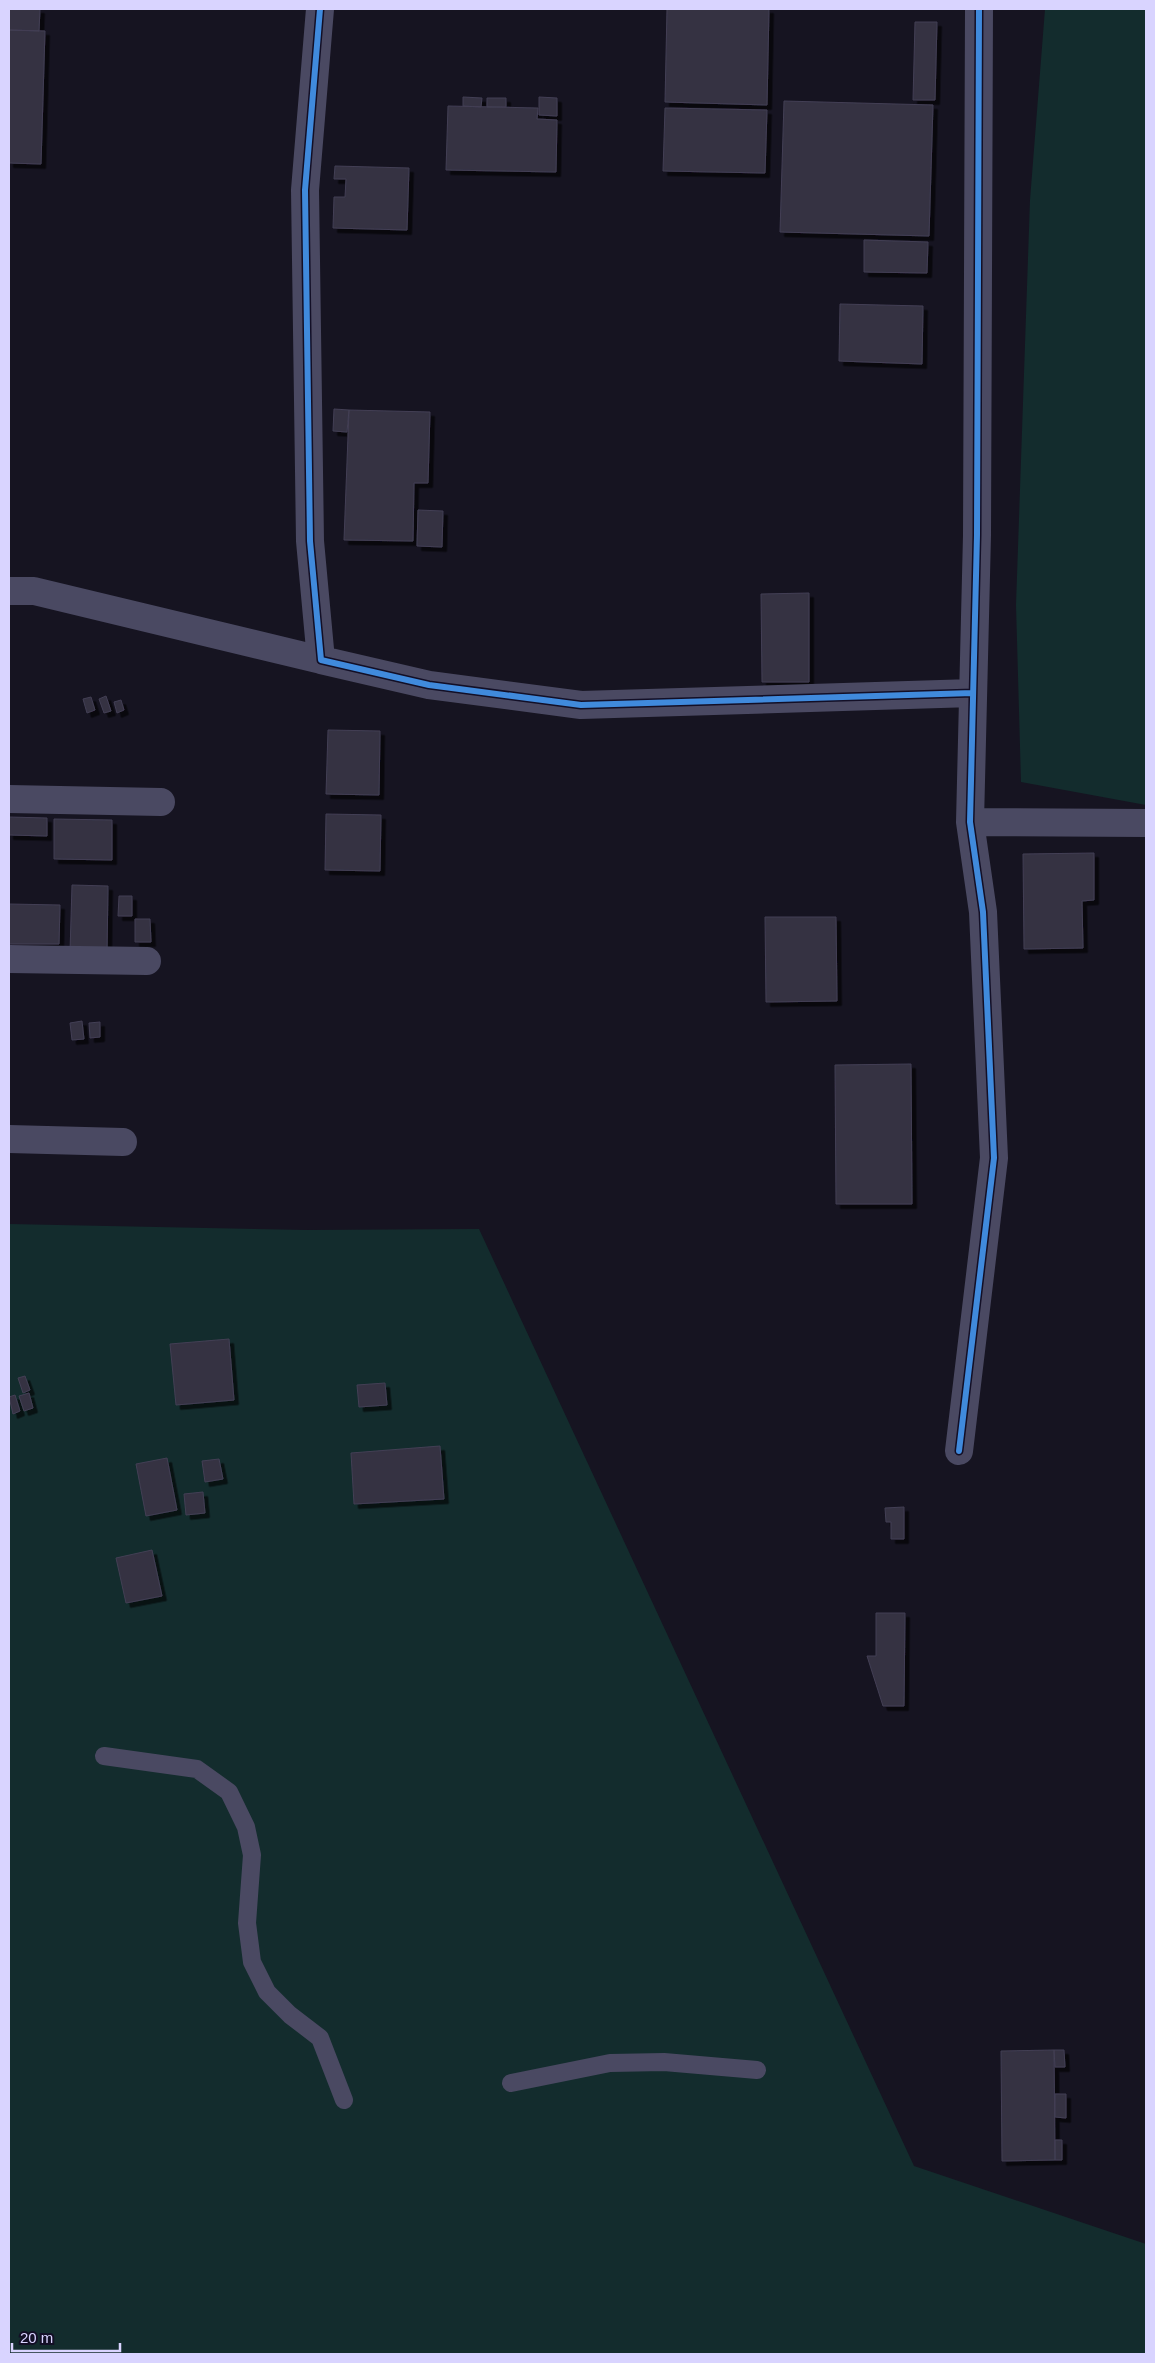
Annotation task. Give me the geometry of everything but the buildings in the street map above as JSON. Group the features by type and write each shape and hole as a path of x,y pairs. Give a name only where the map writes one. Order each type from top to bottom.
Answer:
{"street":[{"path":"320,9 306,190 310,541 321,660"},
{"path":"959,1451 994,1158 983,912 970,822 977,535 979,9"},
{"path":"9,591 34,591 429,685 581,705 973,693"},
{"path":"9,799 161,802"},
{"path":"970,822 1146,823"},
{"path":"9,959 147,961"},
{"path":"9,1139 123,1142"}],"lane":[{"path":"104,1756 197,1769 229,1792 246,1827 252,1855 247,1924 252,1962 267,1992 290,2014 320,2038 344,2100"},
{"path":"511,2083 610,2063 664,2062 757,2070"}],"green space":[{"path":"1045,9 1146,9 1146,805 1021,782 1016,605 1030,200"},
{"path":"9,1224 306,1230 479,1229 914,2166 1146,2244 1146,2354 9,2354"}],"cycle path":[{"path":"320,9 305,190 310,541 321,660 429,685 581,705 973,693"},
{"path":"959,1451 994,1158 983,912 970,822 977,535 979,9"}]}
